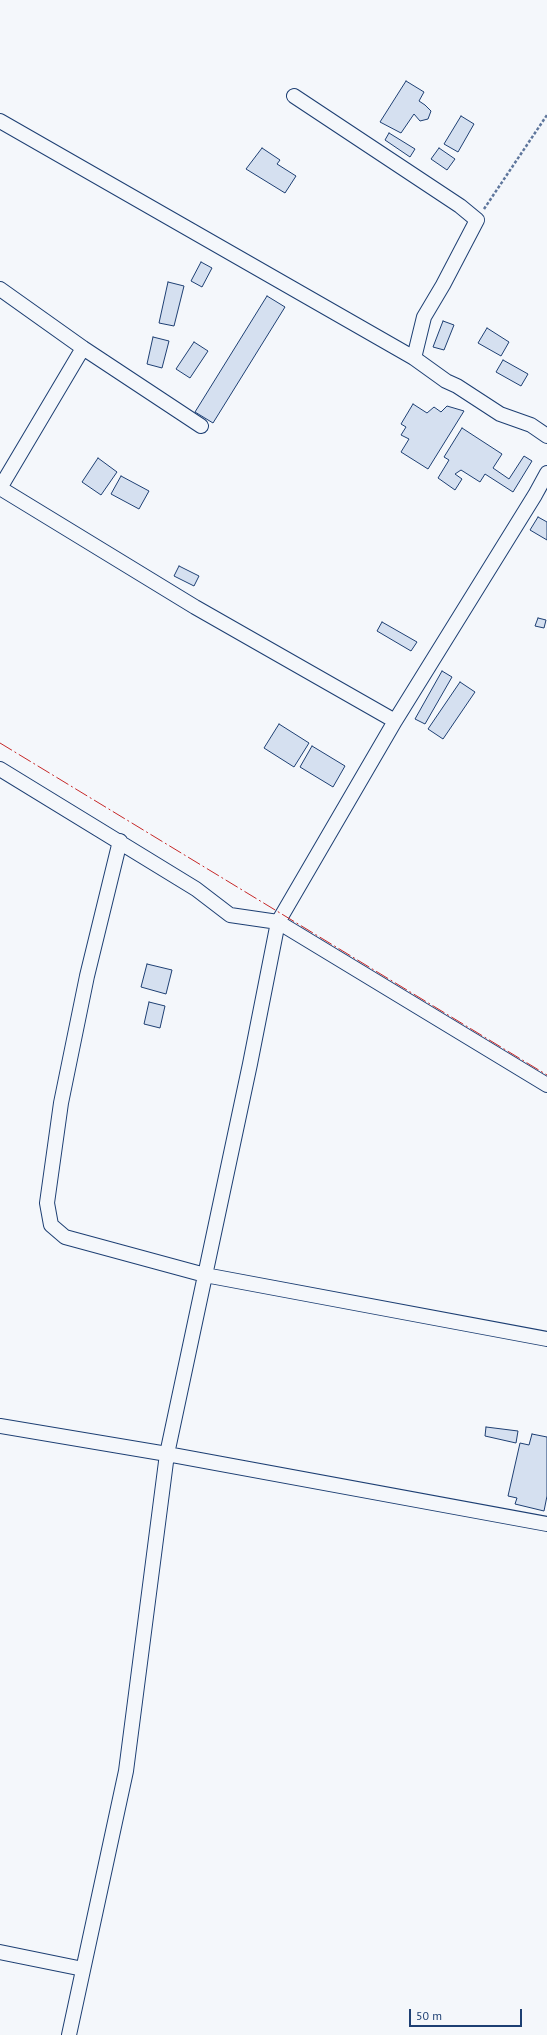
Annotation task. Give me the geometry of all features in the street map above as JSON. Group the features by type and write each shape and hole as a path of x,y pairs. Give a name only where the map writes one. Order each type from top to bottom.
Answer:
{"street":[{"path":"294,96 374,151 460,206 477,220 443,285 424,317 414,358"},
{"path":"0,123 414,358 446,381 457,386 500,414 531,425 547,436"},
{"path":"0,289 83,348 201,426"},
{"path":"83,348 0,488 195,607 395,721"},
{"path":"69,2035 126,1771 167,1454 250,1064 278,922 395,721 532,501 547,473"},
{"path":"0,769 120,841 196,889 230,915 278,922 547,1085"},
{"path":"120,841 87,976 61,1103 47,1203 51,1225 65,1237 205,1275 547,1339"},
{"path":"0,1426 167,1454 547,1524"},
{"path":"0,1952 83,1969"}],"path":[{"path":"477,220 547,115"}],"building":[{"path":"406,81 424,92 419,101 431,111 428,119 420,121 414,114 401,133 380,122"},
{"path":"461,116 474,124 458,152 444,144"},
{"path":"389,133 415,149 410,157 385,140"},
{"path":"262,148 280,160 277,164 296,176 285,193 246,169"},
{"path":"439,148 455,159 447,170 431,159"},
{"path":"201,262 212,268 202,287 191,281"},
{"path":"168,282 184,286 174,326 159,323"},
{"path":"267,296 285,307 213,423 195,412"},
{"path":"443,321 454,325 444,350 433,347"},
{"path":"487,328 509,342 501,356 478,343"},
{"path":"153,337 169,341 162,368 147,364"},
{"path":"194,342 208,351 190,378 176,369"},
{"path":"503,360 528,374 521,386 496,372"},
{"path":"413,404 427,413 434,407 441,412 447,406 464,411 428,469 401,452 409,439 401,435 406,427 401,424"},
{"path":"462,428 502,454 493,468 509,479 524,456 532,461 513,492 485,474 480,482 461,470 455,474 462,479 455,490 438,478 449,460 444,457"},
{"path":"98,458 117,472 101,495 82,482"},
{"path":"121,476 149,491 139,509 111,494"},
{"path":"538,517 547,522 547,540 530,530"},
{"path":"179,566 199,576 194,586 174,576"},
{"path":"538,618 546,620 544,628 535,626"},
{"path":"382,622 417,642 411,651 377,631"},
{"path":"442,671 452,677 425,724 415,719"},
{"path":"460,682 475,692 443,739 428,729"},
{"path":"279,724 309,743 294,767 264,748"},
{"path":"312,746 345,766 333,787 300,767"},
{"path":"147,964 172,970 166,994 141,987"},
{"path":"149,1002 165,1006 160,1028 144,1024"},
{"path":"486,1427 518,1431 516,1443 485,1436"},
{"path":"532,1434 547,1437 547,1496 544,1511 515,1504 517,1498 508,1496 520,1443 529,1445"}],"power":[{"path":"0,743 547,1075"}]}
